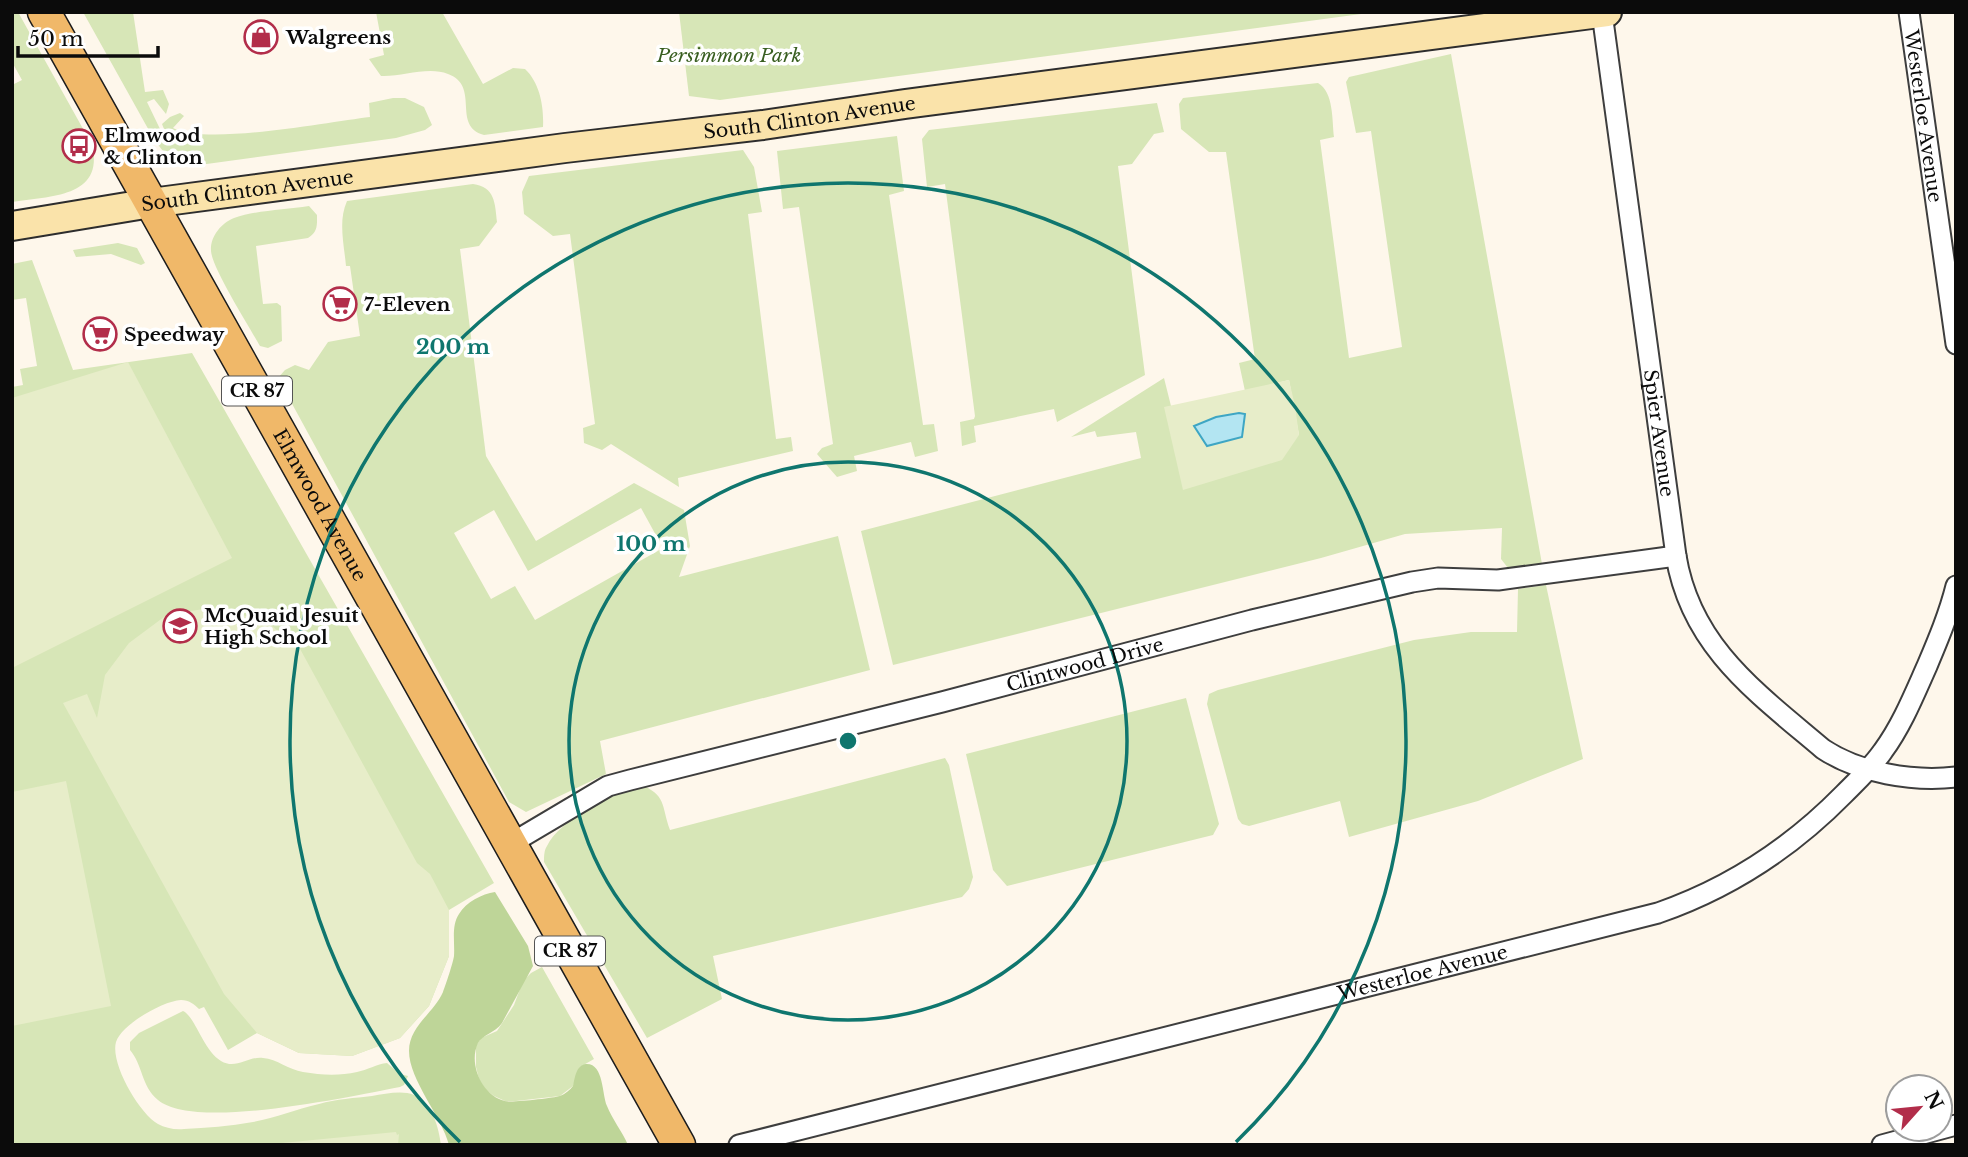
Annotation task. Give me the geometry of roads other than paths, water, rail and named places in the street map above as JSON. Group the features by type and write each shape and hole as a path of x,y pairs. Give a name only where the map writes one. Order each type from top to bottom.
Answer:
{"main road":[{"name":"Elmwood Avenue","path":"44,12 678,1145"}],"street":[{"name":"Westerloe Avenue","path":"1909,12 1948,225 1956,344"},
{"name":"South Clinton Avenue","path":"12,226 151,203 1605,13"},
{"name":"Spier Avenue","path":"1605,13 1676,556 1681,582 1693,613 1726,663 1823,749 1849,764 1924,780 1956,777"},
{"name":"Clintwood Drive","path":"510,844 608,786 1252,620 1438,578 1498,580 1676,556"},
{"name":"Westerloe Avenue","path":"739,1145 1658,913 1708,894 1766,861 1796,839 1869,768 1894,734 1908,709 1933,652 1956,586"},
{"path":"1882,1145 1956,1125"}],"water":[{"path":"1245,414 1242,437 1207,446 1194,426 1216,417"}],"place":[{"name":"Walgreens","path":"261,37"},
{"name":"Elmwood & Clinton","path":"79,146"},
{"name":"7-Eleven","path":"340,304"},
{"name":"Speedway","path":"100,334"},
{"name":"McQuaid Jesuit High School","path":"180,626"}],"park label":[{"name":"Persimmon Park","path":"729,55"}]}
